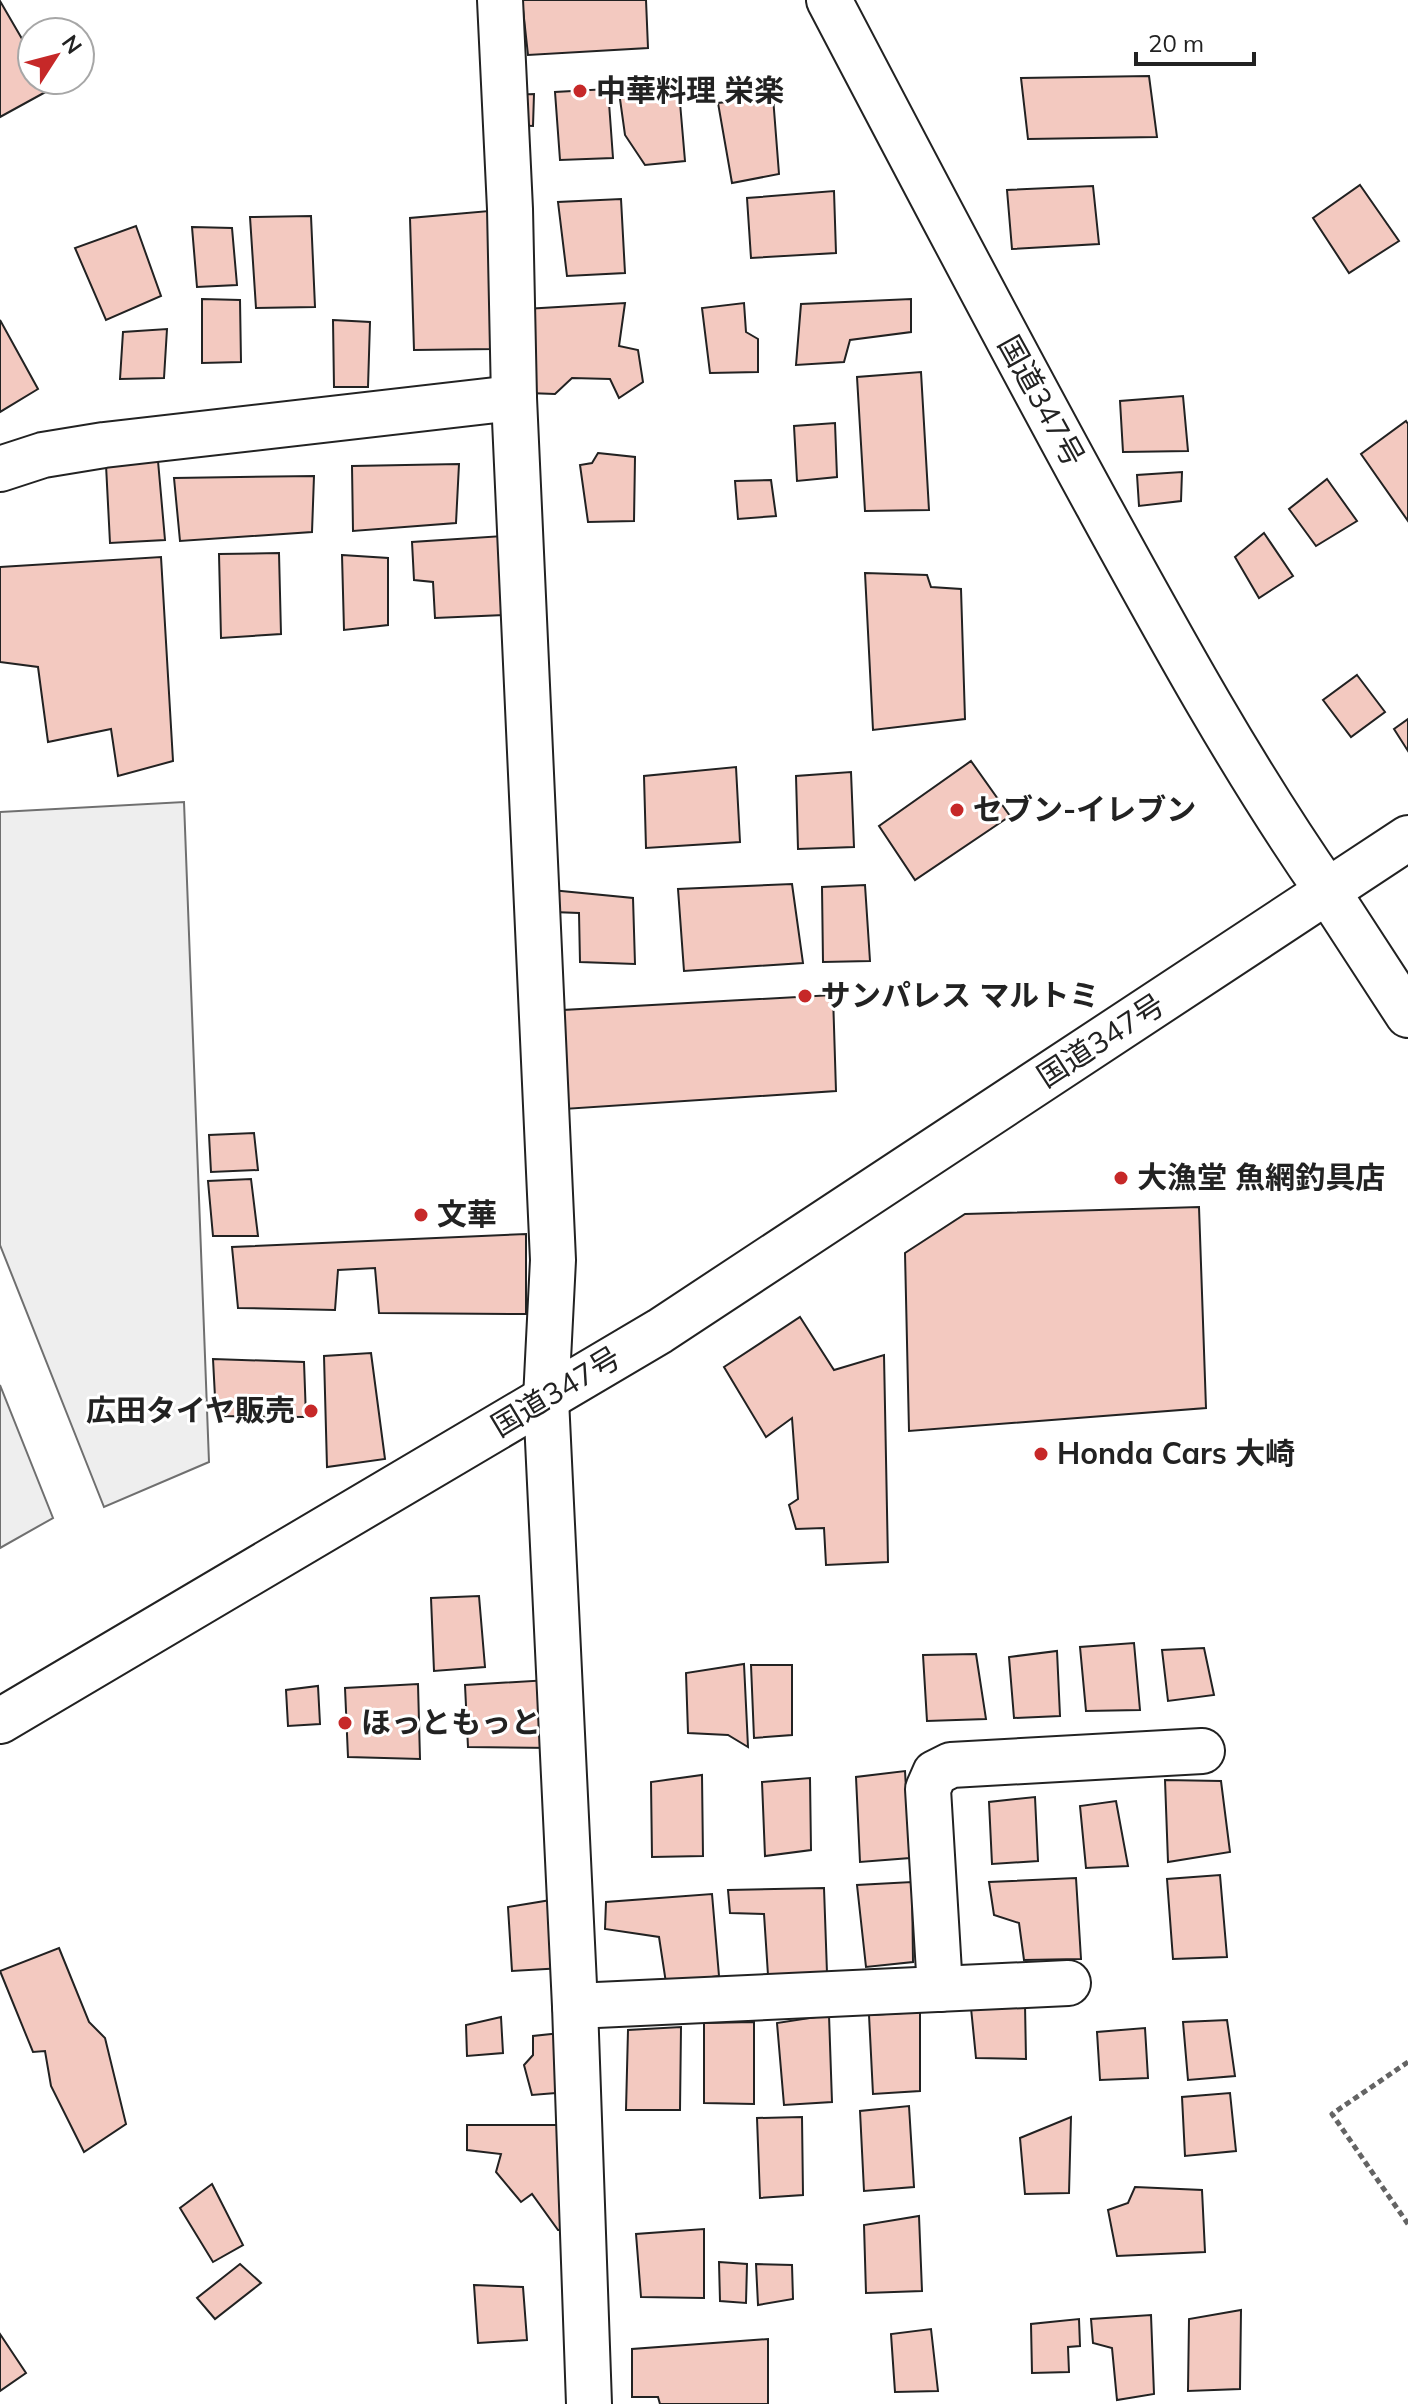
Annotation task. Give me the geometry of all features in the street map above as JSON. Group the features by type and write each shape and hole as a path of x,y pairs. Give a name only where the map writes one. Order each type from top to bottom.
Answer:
{"main road":[{"path":"500,0 510,209 514,398 553,1260 546,1399 575,2006 589,2404"},
{"name":"国道347号","path":"0,1721 660,1331 1328,892 1279,822 1196,685 1009,342 829,0"},
{"path":"0,469 43,455 104,445 514,398"},
{"path":"1408,838 1328,892 1408,1015"},
{"path":"940,1989 928,1789 935,1773 951,1765 1202,1751"},
{"path":"575,2006 1068,1983"}],"path":[{"path":"1408,2062 1332,2114 1408,2224"}],"shaded area":[{"path":"184,802 209,1462 104,1507 0,1245 0,812"},
{"path":"0,1385 53,1518 0,1548"}],"building":[{"path":"522,0 646,0 648,48 528,55"},
{"path":"0,1 16,28 16,96 38,96 0,117"},
{"path":"1149,76 1157,137 1028,139 1021,78"},
{"path":"608,89 613,158 560,160 555,92"},
{"path":"679,91 685,161 645,165 625,135 619,92"},
{"path":"534,94 533,126 513,125 510,95"},
{"path":"773,97 779,174 732,183 718,103"},
{"path":"1360,185 1399,241 1349,273 1313,218"},
{"path":"1093,186 1099,244 1012,249 1007,190"},
{"path":"834,191 836,253 751,258 747,198"},
{"path":"621,199 625,273 567,276 558,202"},
{"path":"489,211 495,349 414,350 410,218"},
{"path":"311,216 315,307 256,308 250,217"},
{"path":"136,226 161,296 106,320 75,248"},
{"path":"192,227 232,228 237,285 197,287"},
{"path":"202,299 240,300 241,362 202,363"},
{"path":"911,299 911,332 850,340 844,362 796,365 801,304"},
{"path":"625,303 619,346 638,350 643,382 619,398 610,379 572,378 555,394 528,393 525,309"},
{"path":"744,303 746,332 758,339 758,372 710,373 702,308"},
{"path":"0,320 38,389 0,412"},
{"path":"333,320 370,322 368,387 334,387"},
{"path":"167,329 164,378 120,379 123,332"},
{"path":"921,372 929,510 865,511 857,377"},
{"path":"1183,396 1188,451 1123,452 1120,401"},
{"path":"1406,421 1408,424 1408,521 1361,454"},
{"path":"835,423 837,477 797,481 794,426"},
{"path":"598,453 635,457 634,521 588,522 580,465 592,463"},
{"path":"158,461 165,540 110,543 106,465"},
{"path":"459,464 456,523 353,531 352,466"},
{"path":"1182,472 1181,501 1139,506 1137,475"},
{"path":"314,476 312,532 180,541 174,478"},
{"path":"1327,479 1357,521 1316,546 1289,509"},
{"path":"771,480 776,516 738,519 735,481"},
{"path":"1264,533 1293,576 1259,598 1235,557"},
{"path":"503,536 504,615 435,618 433,582 414,580 412,542"},
{"path":"279,553 281,634 221,638 219,554"},
{"path":"342,555 388,558 388,625 344,630"},
{"path":"161,557 173,761 118,776 111,729 48,742 38,667 0,662 0,567"},
{"path":"865,573 927,575 931,587 961,589 965,719 873,730"},
{"path":"1357,675 1385,712 1351,737 1323,700"},
{"path":"1408,719 1408,751 1394,729"},
{"path":"971,761 1010,816 915,880 879,826"},
{"path":"736,767 740,842 646,848 644,776"},
{"path":"851,772 854,847 798,849 796,776"},
{"path":"792,884 803,963 684,971 678,889"},
{"path":"865,885 870,961 823,962 822,887"},
{"path":"551,890 633,898 635,964 580,962 579,913 553,912"},
{"path":"833,995 836,1091 564,1109 563,1010"},
{"path":"254,1133 258,1170 211,1172 209,1135"},
{"path":"251,1179 258,1236 213,1236 208,1181"},
{"path":"1199,1207 1206,1408 909,1431 905,1253 965,1214"},
{"path":"526,1234 526,1314 379,1313 375,1268 338,1270 335,1310 238,1308 232,1247"},
{"path":"800,1317 834,1370 884,1355 888,1562 826,1565 824,1528 796,1529 789,1505 798,1499 792,1418 766,1437 724,1367"},
{"path":"371,1353 385,1459 327,1467 324,1356"},
{"path":"213,1359 304,1362 306,1417 216,1416"},
{"path":"479,1596 485,1667 434,1671 431,1598"},
{"path":"1134,1643 1140,1710 1086,1711 1080,1647"},
{"path":"1204,1648 1214,1695 1168,1701 1162,1650"},
{"path":"1057,1651 1060,1716 1014,1718 1009,1657"},
{"path":"976,1654 986,1719 927,1721 923,1655"},
{"path":"744,1664 748,1747 728,1735 688,1733 686,1673"},
{"path":"751,1665 792,1665 792,1735 754,1738"},
{"path":"549,1680 553,1748 468,1747 465,1685"},
{"path":"418,1684 420,1759 348,1757 345,1688"},
{"path":"318,1686 320,1724 288,1726 286,1690"},
{"path":"905,1771 910,1858 860,1862 856,1777"},
{"path":"702,1775 703,1856 652,1857 651,1782"},
{"path":"810,1778 811,1850 765,1856 762,1782"},
{"path":"1165,1780 1221,1781 1230,1852 1168,1862"},
{"path":"1035,1797 1038,1861 992,1864 989,1802"},
{"path":"1116,1801 1128,1866 1086,1868 1080,1806"},
{"path":"1220,1875 1227,1957 1173,1959 1167,1879"},
{"path":"1076,1878 1081,1959 1024,1960 1019,1923 994,1915 989,1882"},
{"path":"912,1882 913,1962 866,1967 857,1885"},
{"path":"824,1888 827,1973 768,1975 764,1914 730,1913 728,1890"},
{"path":"712,1894 719,1976 666,1983 659,1937 605,1929 606,1902"},
{"path":"563,1898 563,1968 512,1971 508,1907"},
{"path":"59,1948 89,2022 105,2038 126,2124 84,2152 51,2086 45,2051 33,2052 0,1971"},
{"path":"1025,2004 1026,2059 976,2058 971,2008"},
{"path":"920,2012 920,2091 873,2094 869,2015"},
{"path":"829,2015 832,2102 784,2105 777,2023"},
{"path":"501,2017 503,2053 467,2056 466,2025"},
{"path":"1227,2020 1235,2076 1188,2080 1183,2022"},
{"path":"754,2022 754,2104 704,2103 704,2023"},
{"path":"681,2027 680,2110 626,2110 628,2030"},
{"path":"1145,2028 1148,2078 1100,2080 1097,2032"},
{"path":"570,2032 568,2092 532,2095 524,2065 533,2055 533,2036"},
{"path":"1230,2093 1236,2151 1185,2156 1182,2097"},
{"path":"909,2106 914,2187 864,2191 860,2111"},
{"path":"802,2117 803,2195 760,2198 757,2118"},
{"path":"1071,2117 1069,2193 1025,2194 1020,2138"},
{"path":"467,2125 575,2125 576,2230 558,2230 532,2194 521,2202 496,2172 501,2154 467,2150"},
{"path":"212,2184 243,2245 213,2262 180,2208"},
{"path":"1135,2187 1202,2190 1205,2252 1117,2256 1108,2210 1128,2203"},
{"path":"919,2216 922,2291 866,2293 864,2225"},
{"path":"704,2229 704,2298 641,2297 636,2234"},
{"path":"719,2262 747,2264 746,2303 720,2301"},
{"path":"240,2264 261,2283 215,2319 197,2298"},
{"path":"756,2264 792,2265 793,2299 758,2305"},
{"path":"474,2285 523,2287 527,2340 478,2343"},
{"path":"1241,2310 1240,2389 1188,2391 1189,2319"},
{"path":"1151,2315 1154,2394 1117,2400 1112,2348 1093,2343 1091,2319"},
{"path":"1079,2319 1080,2346 1068,2347 1069,2372 1032,2373 1031,2324"},
{"path":"931,2329 938,2391 895,2392 891,2334"},
{"path":"0,2334 26,2373 0,2391"},
{"path":"768,2339 768,2404 660,2404 658,2397 632,2397 632,2349"}],"place":[{"name":"中華料理 栄楽","path":"580,91"},
{"name":"セブン-イレブン","path":"957,810"},
{"name":"サンパレス マルトミ","path":"805,996"},
{"name":"大漁堂 魚網釣具店","path":"1121,1178"},
{"name":"文華","path":"421,1215"},
{"name":"広田タイヤ販売","path":"311,1411"},
{"name":"Honda Cars 大崎","path":"1041,1454"},
{"name":"ほっともっと","path":"345,1723"}]}
